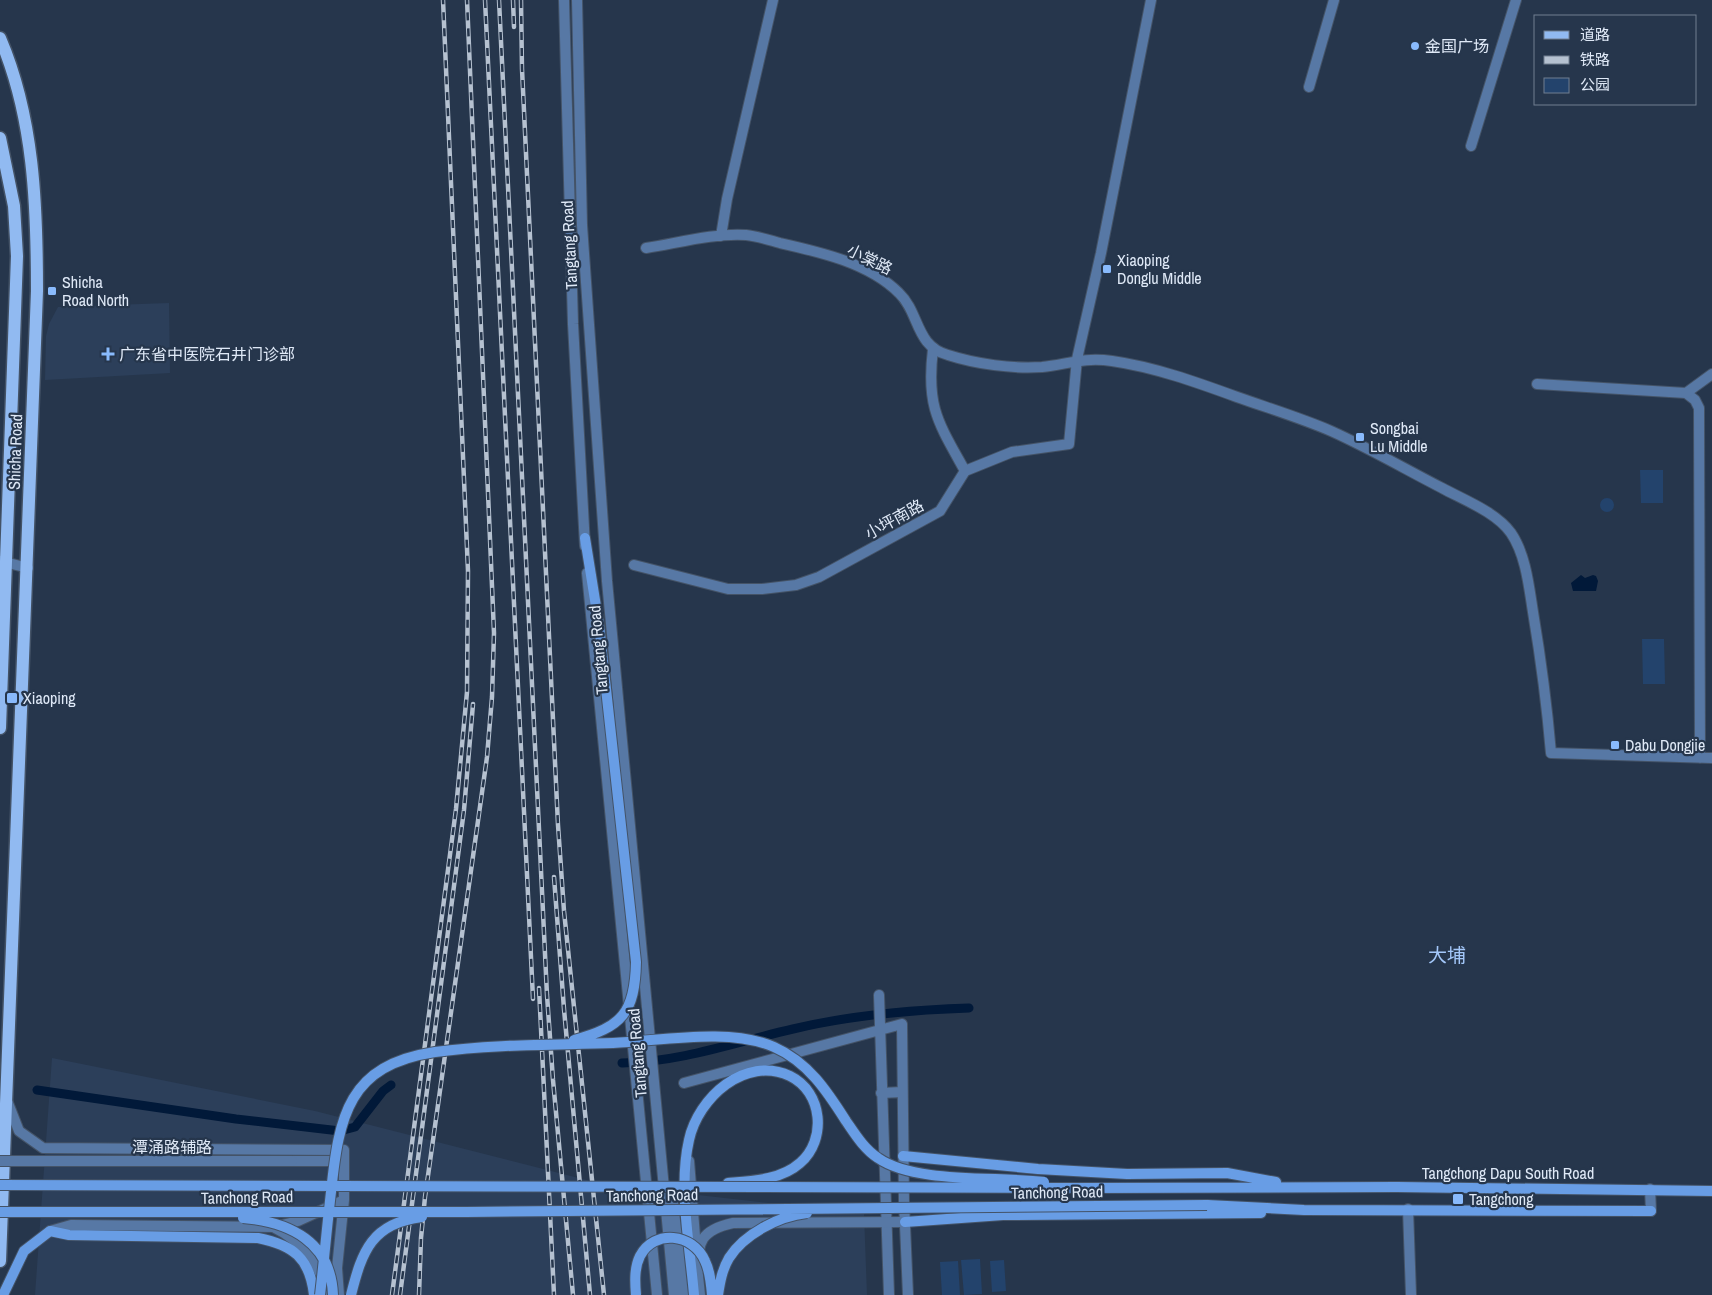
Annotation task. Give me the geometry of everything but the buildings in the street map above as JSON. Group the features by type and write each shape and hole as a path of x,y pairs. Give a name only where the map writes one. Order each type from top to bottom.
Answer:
{"main road":[{"name":"Shicha Road","path":"0,38 11,67 24,118 35,196 37,310 0,1261"},
{"name":"Shicha Road","path":"0,138 14,206 18,256 3,566 0,728"},
{"path":"547,1044 596,1034 617,1022 629,1006 636,979 635,952 600,625 585,538"},
{"path":"320,1295 340,1129 346,1110 372,1076 404,1058 417,1054 454,1049 547,1044 722,1038 743,1039 772,1046 789,1055 808,1069 820,1082 865,1148 896,1168 926,1173 1038,1182 1085,1188"},
{"path":"694,1295 683,1169 687,1146 696,1119 705,1103 726,1083 745,1075 771,1071 791,1077 805,1087 815,1102 818,1118 817,1132 812,1148 800,1163 773,1177 697,1187"},
{"path":"903,1156 1038,1169 1127,1174 1228,1173 1304,1187"},
{"name":"Tanchong Road","path":"0,1185 1304,1187"},
{"name":"Tangchong Dapu South Road","path":"1304,1187 1712,1191"},
{"name":"Tanchong Road","path":"0,1212 466,1212 1207,1205 1304,1210"},
{"path":"718,1295 722,1274 729,1259 738,1245 753,1234 784,1219 800,1214 850,1208"},
{"path":"905,1222 1003,1215 1237,1215 1304,1210 1651,1211"},
{"path":"351,1295 364,1252 385,1228 404,1220 466,1212"},
{"path":"184,1213 253,1219 276,1224 295,1231 308,1240 320,1254 330,1272 333,1295"},
{"path":"3,1295 24,1251 50,1231 69,1235 258,1238 278,1242 287,1246 302,1258 312,1281 314,1295"},
{"path":"636,1295 636,1273 640,1256 657,1240 676,1237 696,1248 705,1260 710,1277 712,1295"}],"street":[{"name":"Tangtang Road","path":"564,0 573,324 589,613 657,1295"},
{"name":"Tangtang Road","path":"577,0 583,245 607,581 674,1295"},
{"path":"721,236 727,199 773,0"},
{"path":"1151,0 1101,253 1077,359 1069,444 1012,452 965,471 937,419 931,398 930,376 933,349 948,355 1002,365 1037,367 1077,359 1111,360 1173,375 1329,430 1362,445 1460,498 1501,523 1511,533 1526,569 1545,685 1551,754 1712,758"},
{"path":"1309,88 1334,0"},
{"path":"1471,146 1516,0"},
{"name":"小棠路","path":"646,248 721,236 746,235 811,250 872,273 889,283 902,295 911,310 922,338 933,349"},
{"path":"1686,394 1712,374"},
{"path":"1537,384 1686,394 1695,400 1700,419 1700,758"},
{"name":"小坪南路","path":"634,565 728,589 762,590 796,585 819,577 940,511 965,471"},
{"path":"3,566 28,568"},
{"path":"879,995 888,1295"},
{"path":"684,1083 902,1024 903,1156 908,1295"},
{"path":"881,1093 902,1092"},
{"path":"7,1099 19,1131 43,1148 344,1150 344,1200 337,1268 339,1295"},
{"path":"687,1146 700,1295"},
{"name":"潭涌路辅路","path":"0,1162 344,1161"},
{"path":"662,1168 672,1198 683,1295"},
{"path":"1650,1189 1651,1211"},
{"path":"50,1231 71,1226 274,1227 298,1222 344,1200"},
{"path":"1408,1209 1411,1295"},
{"path":"698,1272 700,1242 705,1235 721,1226 733,1223 905,1222"},
{"path":"274,1227 284,1232 300,1245 325,1280 327,1295"}],"shaded area":[{"name":"广东省中医院石井门诊部","path":"169,303 170,373 45,380 46,336 49,324 58,307"},
{"path":"1581,575 1585,578 1593,575 1596,576 1598,581 1596,591 1573,591 1571,583"},
{"path":"52,1058 315,1111 602,1184 864,1214 867,1295 35,1295"}],"green space":[{"path":"1640,470 1663,470 1663,503 1641,503"},
{"path":"1607,498 1612,500 1614,505 1612,510 1607,512 1602,510 1600,505 1602,500"},
{"path":"1642,639 1664,639 1665,684 1643,684"},
{"path":"980,1259 982,1294 964,1295 961,1260"},
{"path":"1004,1260 1006,1291 992,1292 990,1261"},
{"path":"958,1261 960,1295 942,1295 940,1262"}],"waterway":[{"path":"622,1063 644,1062 687,1055 837,1020 903,1012 969,1008"},
{"path":"37,1090 236,1119 340,1131 355,1127 383,1091 391,1085"}],"railway":[{"path":"392,1295 456,809 467,692 468,571 443,0"},
{"path":"419,1295 425,1197 487,757 492,697 494,633 467,0"},
{"path":"485,0 533,999"},
{"path":"499,0 547,995 573,1295"},
{"path":"513,0 514,27"},
{"path":"521,0 522,69 558,825 564,911 604,1295"},
{"path":"400,1295 464,810 473,704"},
{"path":"554,877 590,1295"},
{"path":"539,988 554,1295"}],"place":[{"name":"金国广场","path":"1415,46"},
{"name":"Xiaoping Donglu Middle","path":"1107,269"},
{"name":"Shicha Road North","path":"52,291"},
{"name":"广东省中医院石井门诊部","path":"108,354"},
{"name":"Songbai Lu Middle","path":"1360,437"},
{"name":"Xiaoping","path":"12,698"},
{"name":"Dabu Dongjie","path":"1615,745"},
{"name":"Tangchong","path":"1458,1199"}],"district":[{"name":"大埔","path":"1447,955"}]}
